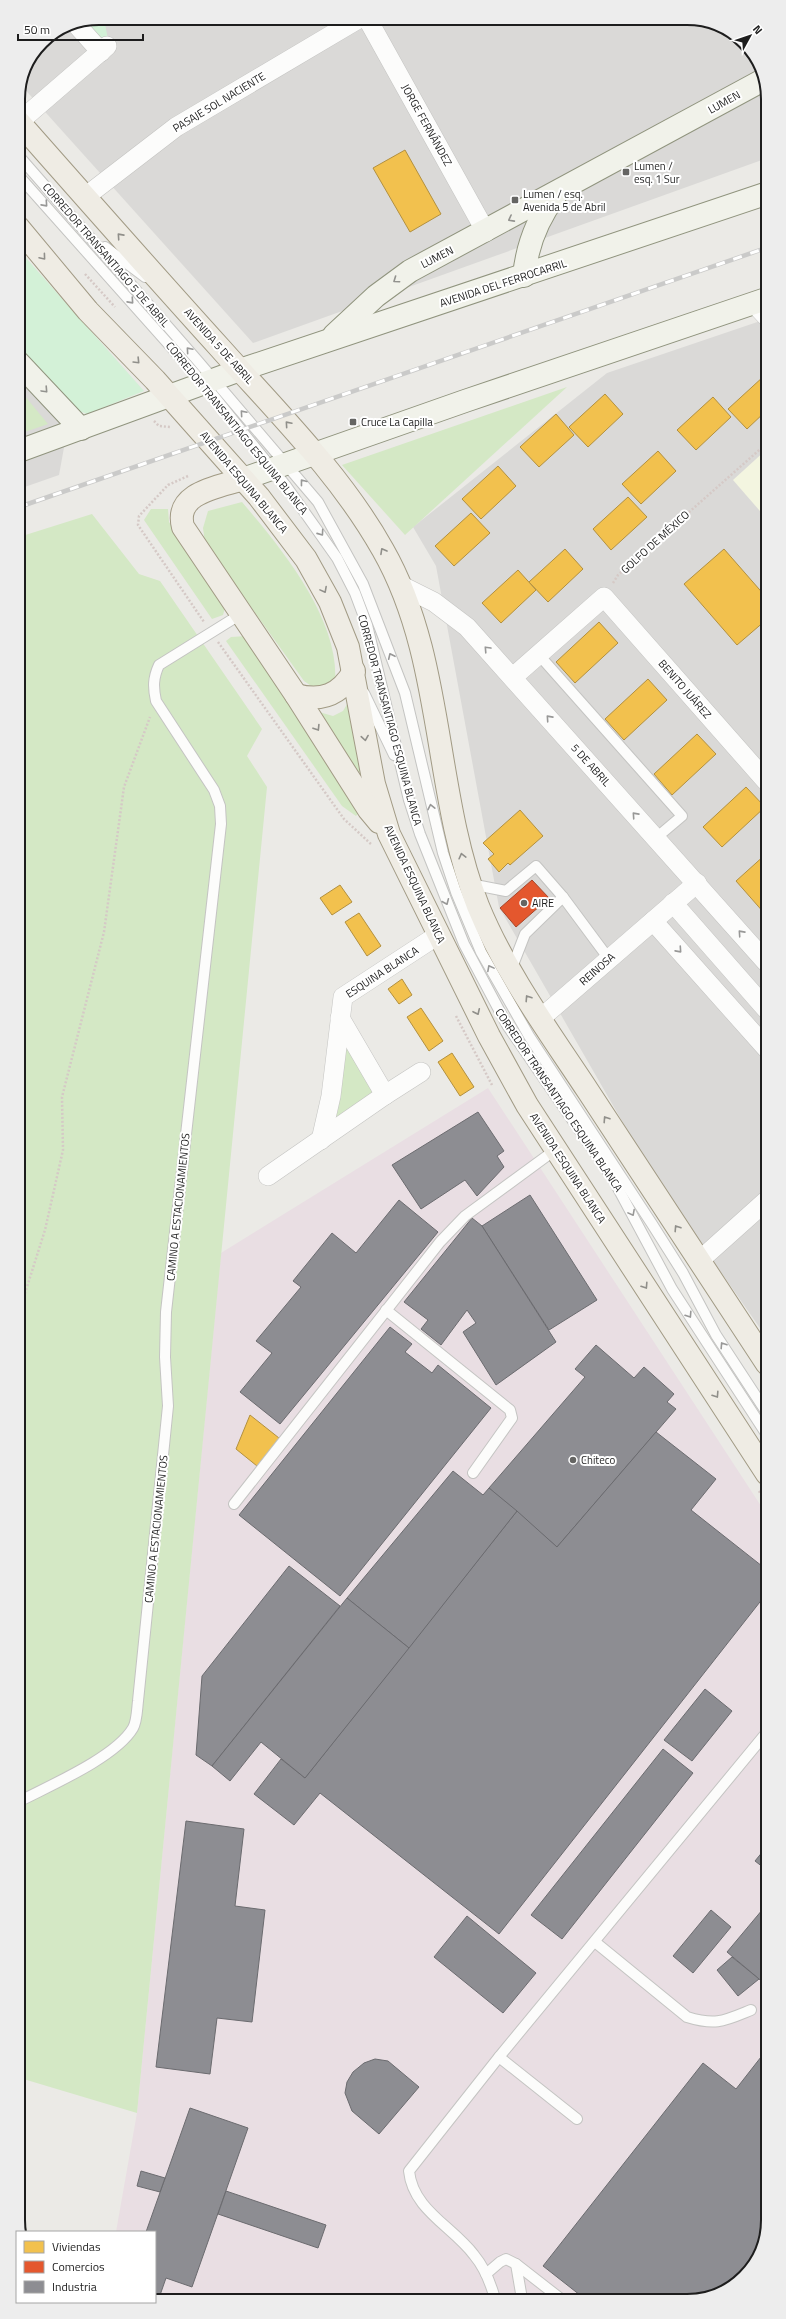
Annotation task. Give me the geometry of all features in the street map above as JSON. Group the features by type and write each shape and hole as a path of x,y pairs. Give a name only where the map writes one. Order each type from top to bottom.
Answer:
{"main road":[{"name":"AVENIDA 5 DE ABRIL","path":"25,129 313,454 367,523 400,585"},
{"name":"AVENIDA ESQUINA BLANCA","path":"25,235 88,310 170,397 243,479 288,534 320,582 340,624 354,672 368,758 389,834 438,935 505,1067 555,1150 761,1465"},
{"path":"243,479 192,497 183,508 181,521 186,533 296,695 366,806 389,834"},
{"path":"400,585 421,647 454,822 470,884 488,929 510,971 698,1261 761,1355"},
{"path":"296,695 316,698 329,696 341,688 354,672"}],"street":[{"name":"PASAJE SOL NACIENTE","path":"85,197 176,127 348,25"},
{"name":"JORGE FERNÁNDEZ","path":"372,25 486,232"},
{"path":"25,117 104,49 80,27"},
{"name":"LUMEN","path":"329,340 376,296 397,280 759,83"},
{"name":"LUMEN","path":"524,276 530,240 543,213 557,193"},
{"name":"AVENIDA DEL FERROCARRIL","path":"240,370 761,196"},
{"path":"243,479 313,454 761,306"},
{"path":"25,369 81,429"},
{"path":"25,449 170,397 240,370"},
{"name":"5 DE ABRIL","path":"400,585 434,602 467,627 761,956"},
{"path":"513,677 540,655 604,597"},
{"name":"BENITO JUÁREZ","path":"604,597 761,775"},
{"name":"REINOSA","path":"541,1018 697,883"},
{"path":"673,904 761,1003"},
{"path":"653,921 761,1043"},
{"name":"ESQUINA BLANCA","path":"321,1140 331,1096 343,997 438,935"},
{"path":"340,1018 385,1095"},
{"path":"268,1176 385,1095 422,1072"},
{"path":"698,1261 761,1205"}],"lane":[{"name":"CORREDOR TRANSANTIAGO 5 DE ABRIL","path":"25,163 88,234 279,466"},
{"name":"CORREDOR TRANSANTIAGO ESQUINA BLANCA","path":"25,183 209,382 279,466 318,502 370,600 405,693 443,853 456,892 481,952 529,1036 657,1231 716,1336 761,1404"},
{"path":"88,234 183,307"},
{"name":"CORREDOR TRANSANTIAGO ESQUINA BLANCA","path":"279,466 337,558 355,593 376,658 409,800 431,865 464,944 493,1000 522,1048 613,1179 672,1289 761,1425"},
{"name":"CAMINO A ESTACIONAMIENTOS","path":"25,1798 100,1758 120,1743 134,1727 168,1406 165,1357 166,1312 221,824 220,806 214,790 156,701 153,686 159,665 241,614"},
{"path":"540,655 682,816 656,838"},
{"path":"354,672 402,772"},
{"path":"470,884 506,891 536,866 563,897 609,959"},
{"path":"510,971 525,934 563,897"},
{"path":"234,1504 440,1242 465,1216 555,1150"},
{"path":"386,1310 510,1410 512,1418 473,1473"},
{"path":"493,2294 486,2274 474,2254 419,2201 410,2184 409,2171 499,2057 761,1739"},
{"path":"595,1942 687,2017 706,2023 724,2021 751,2010"},
{"path":"499,2057 577,2119"},
{"path":"486,2274 506,2259 516,2264 555,2294"},
{"path":"516,2264 521,2294"}],"path":[{"name":"GOLFO DE MÉXICO","path":"604,597 618,575 761,448"},
{"path":"25,1293 45,1230 63,1150 62,1097 104,932 124,787 156,701"}],"shaded area":[{"path":"105,25 108,40 103,45 89,26"},
{"path":"692,25 716,31 728,37 730,38 730,56 747,56 751,62 755,70 760,89 761,160 253,343 26,91 26,84 37,58 43,50 58,37 84,26"},
{"path":"25,257 144,391 87,414 74,409 25,357"},
{"path":"761,321 761,1329 653,1175 499,907 436,566 413,527 607,373"},
{"path":"25,357 74,409 69,420 59,475 25,487"},
{"path":"761,455 761,512 733,480"},
{"path":"488,1088 761,1506 761,2220 760,2235 751,2257 736,2276 720,2286 711,2290 687,2294 156,2294 156,2231 116,2231 137,2113 221,1253"}],"green space":[{"path":"567,387 405,535 342,465"},
{"path":"25,396 48,424 25,432"},
{"path":"242,502 290,563 318,610 328,634 334,659 335,683 314,688 304,681 205,543 203,528 208,511"},
{"path":"151,509 168,509 169,522 226,604 223,615 212,619 144,520"},
{"path":"92,514 139,574 160,581 262,729 247,756 267,787 137,2113 25,2079 25,535"},
{"path":"247,636 364,807 356,816 342,806 226,641 231,637"},
{"path":"349,701 363,772 356,773 319,712 333,716 343,711"},
{"path":"343,1037 376,1093 332,1126"}],"building: Viviendas":[{"path":"405,150 441,214 410,232 373,168"},
{"path":"761,379 761,416 747,429 728,409"},
{"path":"605,394 623,414 588,447 569,427"},
{"path":"713,397 731,417 696,450 677,430"},
{"path":"556,414 574,435 539,467 520,447"},
{"path":"658,451 676,471 641,504 622,484"},
{"path":"498,466 516,486 481,519 462,499"},
{"path":"628,497 647,517 611,550 593,529"},
{"path":"471,513 490,533 454,566 435,546"},
{"path":"565,549 583,569 548,602 529,582"},
{"path":"724,549 761,591 761,624 737,645 684,584"},
{"path":"518,570 536,590 501,623 482,603"},
{"path":"599,622 618,643 575,683 556,662"},
{"path":"648,679 667,700 624,740 605,719"},
{"path":"697,734 716,754 672,795 654,774"},
{"path":"746,787 761,803 761,811 722,847 703,827"},
{"path":"520,810 543,836 510,865 508,863 499,872 488,859 494,854 483,843"},
{"path":"761,858 761,909 736,881"},
{"path":"340,885 352,902 332,915 320,898"},
{"path":"359,913 381,946 367,956 345,922"},
{"path":"402,979 412,995 399,1004 388,989"},
{"path":"421,1008 443,1041 429,1051 407,1017"},
{"path":"452,1053 474,1087 460,1096 438,1062"},
{"path":"250,1415 279,1438 257,1466 236,1449"}],"building: Comercios":[{"name":"AIRE","path":"532,880 549,898 516,927 500,908"}],"building: Industria":[{"path":"478,1112 504,1151 497,1156 504,1167 477,1196 465,1180 421,1209 392,1165"},
{"path":"530,1195 597,1300 549,1330 482,1226"},
{"path":"399,1200 438,1232 280,1424 240,1392 272,1353 256,1341 301,1287 293,1281 332,1233 356,1253"},
{"path":"472,1218 482,1226 556,1342 496,1385 463,1332 476,1323 467,1310 441,1345 421,1329 428,1320 404,1302"},
{"path":"390,1327 412,1344 405,1352 432,1373 438,1365 491,1408 340,1596 239,1515"},
{"name":"Chiteco","path":"596,1345 634,1378 644,1367 674,1394 667,1402 676,1409 557,1547 489,1488 585,1377 575,1369"},
{"path":"656,1432 716,1479 691,1510 761,1565 761,1601 499,1934 320,1793 294,1825 254,1794 281,1759 305,1778 517,1511 557,1547"},
{"path":"453,1471 483,1495 489,1488 517,1511 409,1648 347,1598"},
{"path":"289,1566 340,1606 212,1766 196,1755 202,1676"},
{"path":"347,1598 409,1648 305,1778 261,1742 230,1781 212,1766"},
{"path":"705,1689 732,1711 692,1761 664,1740"},
{"path":"663,1749 693,1773 562,1939 531,1915"},
{"path":"186,1821 244,1829 235,1906 265,1910 252,2022 217,2018 210,2074 156,2067"},
{"path":"761,1854 761,1866 755,1861"},
{"path":"711,1910 731,1927 693,1973 673,1956"},
{"path":"761,1911 761,1981 727,1952"},
{"path":"467,1916 536,1973 503,2013 434,1957"},
{"path":"732,1957 759,1979 738,1996 717,1970"},
{"path":"761,2057 760,2235 751,2257 736,2276 728,2282 711,2290 697,2293 579,2294 543,2266 703,2063 736,2089"},
{"path":"375,2059 388,2061 419,2087 379,2134 352,2111 345,2093 347,2082 353,2072 364,2063"},
{"path":"190,2108 248,2128 192,2287 166,2278 160,2294 156,2294 156,2231 146,2231"},
{"path":"141,2171 165,2178 160,2192 137,2186"},
{"path":"226,2191 326,2225 318,2248 218,2214"}],"railway":[{"path":"25,505 761,250"}],"place":[{"name":"Lumen / esq. 1 Sur","path":"626,172"},
{"name":"Lumen / esq. Avenida 5 de Abril","path":"515,200"},
{"name":"Cruce La Capilla","path":"353,422"},
{"name":"AIRE","path":"524,903"},
{"name":"Chiteco","path":"573,1460"}]}
